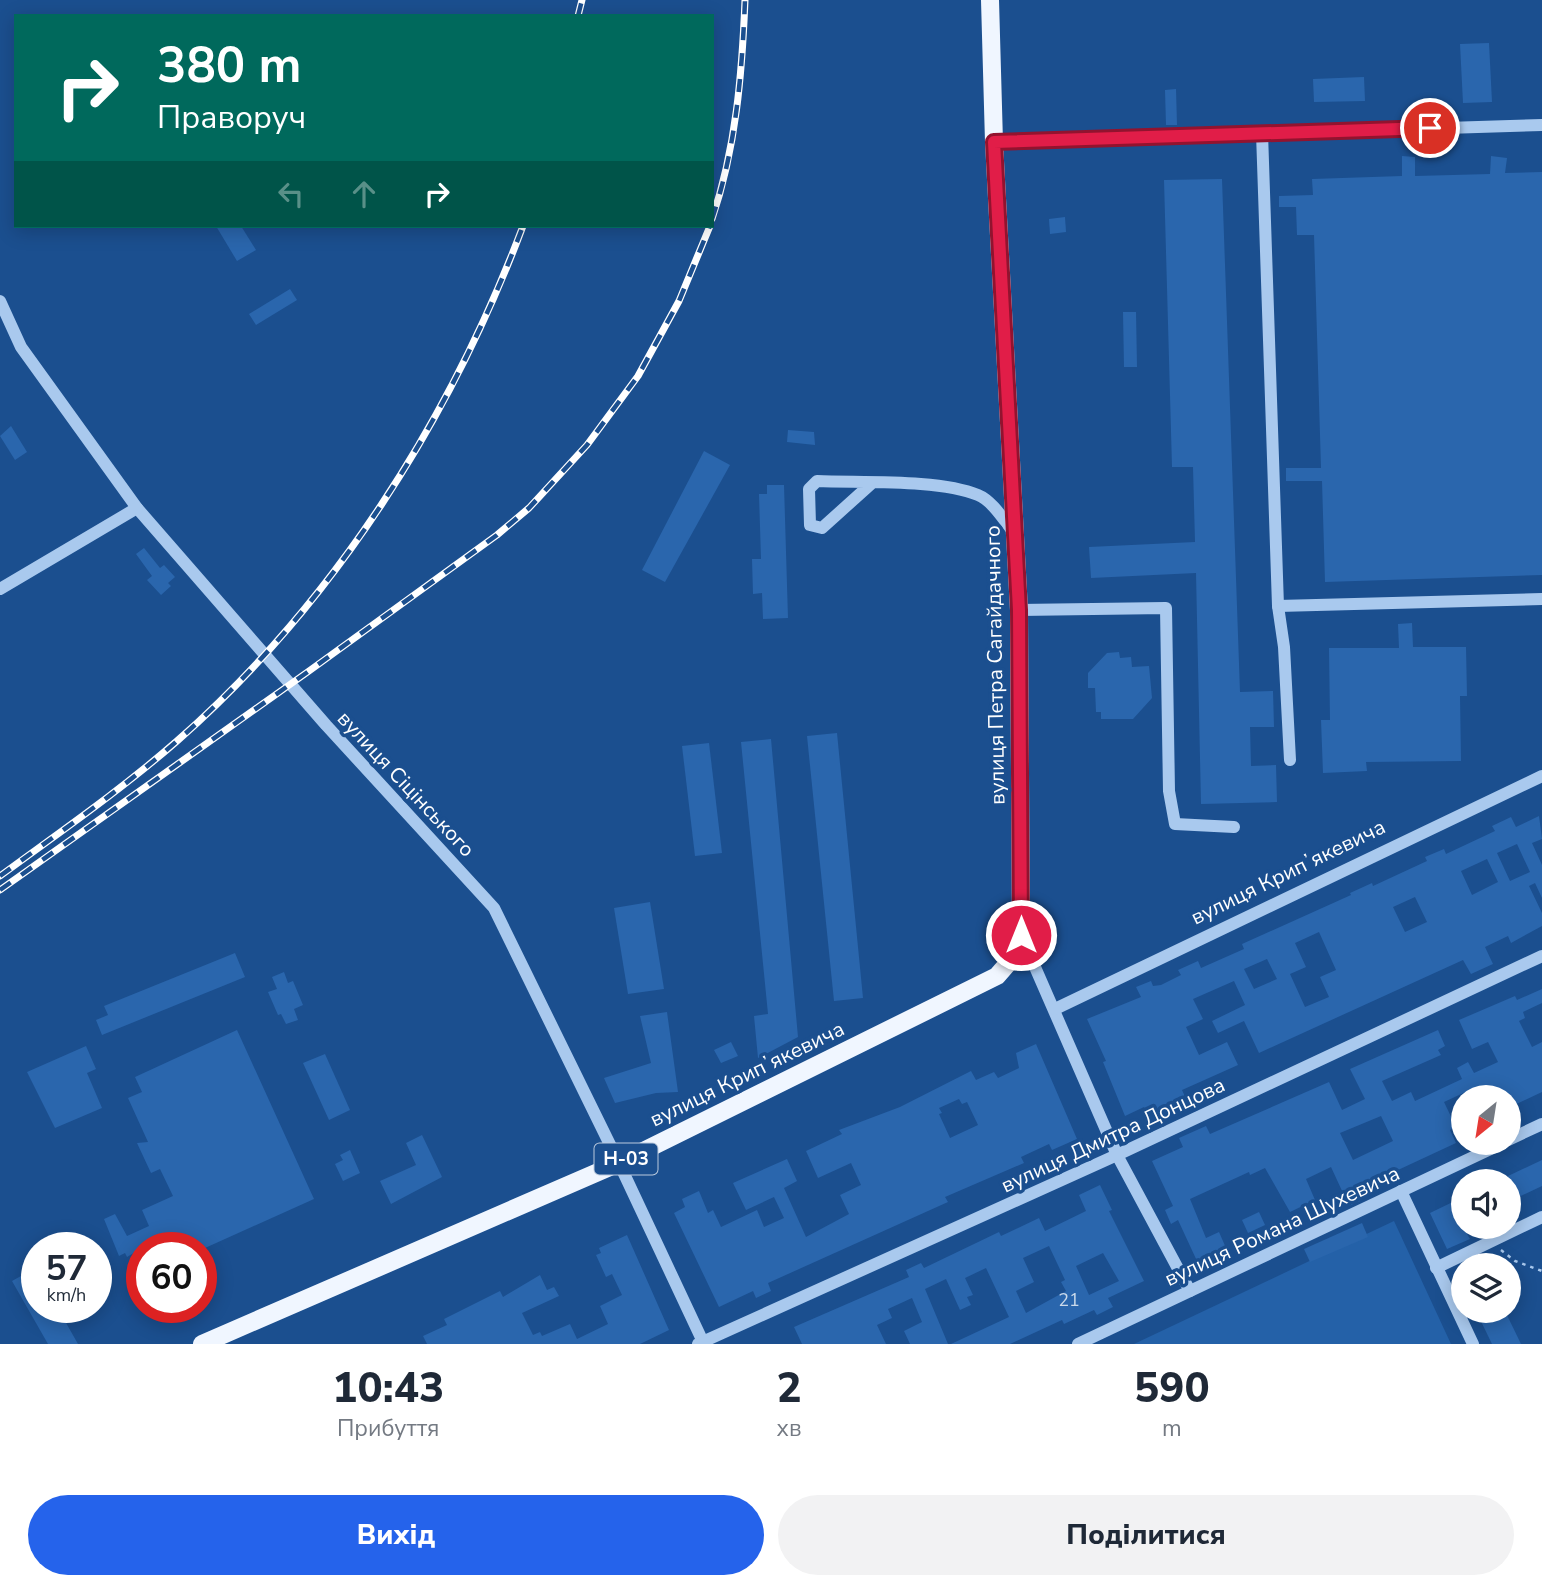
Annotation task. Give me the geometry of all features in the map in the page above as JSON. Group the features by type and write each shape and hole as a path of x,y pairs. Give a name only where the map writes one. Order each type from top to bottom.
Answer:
{"main road":[{"name":"вулиця Петра Сагайдачного","path":"990,0 994,142 1019,610 1021,935"},
{"name":"вулиця Крипʼякевича","path":"202,1344 619,1163 997,976 1010,961 1021,935"}],"street":[{"path":"994,142 1542,125"},
{"path":"1262,134 1278,606 1290,760"},
{"name":"вулиця Сіцінського","path":"0,301 21,347 137,508 326,725 494,908 619,1163 701,1343"},
{"path":"872,483 822,527 810,525 809,489 814,482 872,483 944,487 980,495 1015,534"},
{"path":"0,589 137,508"},
{"path":"1278,606 1542,599"},
{"path":"1019,610 1166,608 1169,791 1175,824 1234,827"},
{"name":"вулиця Крипʼякевича","path":"1055,1009 1542,776"},
{"name":"вулиця Петра Сагайдачного","path":"1021,935 1117,1155 1190,1291"},
{"name":"вулиця Дмитра Донцова","path":"701,1343 1117,1155 1542,956"},
{"path":"1521,1134 1542,1125"},
{"name":"вулиця Романа Шухевича","path":"1078,1344 1478,1155"},
{"path":"1401,1191 1473,1344"},
{"path":"1436,1268 1542,1217"}],"path":[{"path":"1490,1242 1515,1261 1542,1271"}],"shaded area":[{"path":"1394,1221 1451,1344 1134,1344"}],"building":[{"path":"1489,43 1492,102 1463,103 1460,44"},
{"path":"1364,77 1365,101 1314,102 1313,79"},
{"path":"1176,89 1177,125 1166,125 1165,90"},
{"path":"1402,156 1415,157 1415,176 1490,174 1491,156 1507,158 1505,173 1542,172 1542,575 1325,582 1322,481 1286,481 1286,468 1321,468 1314,235 1297,235 1296,207 1279,207 1279,196 1313,195 1312,179 1402,176"},
{"path":"1222,179 1240,692 1273,691 1274,727 1250,727 1251,766 1276,765 1277,802 1201,804 1196,573 1091,578 1089,547 1195,542 1193,467 1172,467 1164,180"},
{"path":"1065,217 1066,232 1050,234 1049,219"},
{"path":"217,228 242,228 256,250 237,261"},
{"path":"290,289 297,300 256,325 249,314"},
{"path":"1123,312 1136,312 1137,367 1124,367"},
{"path":"11,426 27,452 15,460 0,436"},
{"path":"788,430 814,432 815,445 787,442"},
{"path":"704,451 730,465 665,582 642,570"},
{"path":"767,485 784,485 788,618 763,619 762,593 753,594 752,559 761,559 759,494 767,494"},
{"path":"144,548 160,568 164,565 175,577 168,583 171,586 161,595 147,580 152,576 136,554"},
{"path":"1412,623 1413,647 1466,647 1467,696 1460,696 1461,761 1366,762 1367,771 1323,773 1321,720 1330,720 1329,648 1399,648 1398,624"},
{"path":"1119,652 1120,658 1131,657 1132,667 1149,666 1152,698 1133,719 1101,719 1101,712 1096,712 1095,688 1088,688 1088,673 1107,653"},
{"path":"837,733 863,998 834,1001 807,736"},
{"path":"771,739 798,1037 758,1058 754,1016 768,1014 741,742"},
{"path":"709,743 722,853 695,856 682,746"},
{"path":"1539,816 1542,839 1532,843 1542,865 1542,898 1535,883 1529,886 1542,913 1542,926 1511,943 1508,936 1485,947 1493,964 1471,974 1463,960 1259,1053 1244,1021 1218,1033 1212,1021 1245,1005 1234,981 1193,999 1203,1019 1186,1027 1199,1055 1227,1042 1238,1065 1182,1090 1187,1101 1151,1120 1144,1107 1125,1116 1103,1062 1106,1061 1087,1019 1141,997 1136,987 1151,981 1153,986 1161,985 1181,975 1178,970 1198,961 1201,968 1244,949 1242,944 1372,883 1373,886 1427,861 1425,857 1444,849 1446,854 1495,831 1492,826 1511,817 1516,827","holes":["1517,844 1530,872 1510,881 1497,853","1487,859 1498,882 1472,895 1461,871","1415,897 1427,922 1405,932 1393,907","1319,932 1336,970 1320,977 1329,997 1305,1007 1290,974 1306,967 1295,943","1267,959 1277,979 1254,989 1244,969"]},
{"path":"650,902 664,989 628,994 614,908"},
{"path":"235,953 245,977 102,1035 96,1020 108,1015 104,1006"},
{"path":"284,972 288,983 293,981 303,1005 294,1009 298,1020 286,1024 281,1014 278,1015 268,992 277,989 272,977"},
{"path":"1542,989 1542,1003 1523,1012 1525,1018 1519,1021 1532,1047 1542,1042 1542,1092 1521,1102 1521,1085 1451,1085 1451,1099 1444,1102 1451,1117 1451,1145 1355,1190 1360,1201 1349,1206 1331,1167 1306,1179 1315,1200 1290,1212 1265,1168 1250,1175 1249,1172 1190,1199 1206,1238 1219,1232 1226,1248 1197,1261 1178,1220 1171,1224 1165,1210 1173,1206 1152,1161 1183,1147 1179,1138 1206,1126 1210,1134 1329,1082 1342,1110 1365,1099 1350,1069 1438,1030 1445,1046 1438,1050 1441,1055 1382,1081 1392,1101 1411,1092 1415,1101 1462,1079 1457,1068 1468,1062 1474,1073 1498,1062 1488,1042 1472,1049 1459,1020 1515,996 1517,1000","holes":["1381,1116 1393,1141 1353,1160 1340,1133"]},
{"path":"667,1012 678,1092 656,1093 615,1103 604,1078 651,1063 640,1016"},
{"path":"237,1030 314,1199 217,1243 217,1232 136,1232 149,1226 142,1210 173,1196 160,1169 151,1173 137,1143 148,1142 128,1098 142,1092 135,1077"},
{"path":"731,1042 738,1056 721,1063 714,1050"},
{"path":"1036,1044 1077,1139 1052,1150 1049,1144 1021,1157 1024,1163 945,1197 948,1202 768,1283 771,1291 756,1298 753,1291 719,1307 674,1213 685,1207 682,1199 699,1191 708,1213 713,1210 721,1227 757,1210 764,1227 784,1218 774,1197 746,1210 733,1183 787,1159 797,1181 784,1188 806,1237 849,1214 840,1195 861,1185 851,1163 818,1178 806,1151 842,1134 839,1130 900,1107 971,1071 976,1080 994,1072 998,1078 1019,1068 1016,1053","holes":["959,1099 962,1104 967,1102 978,1125 950,1138 939,1108"]},
{"path":"86,1046 96,1069 87,1073 102,1108 55,1128 27,1072"},
{"path":"325,1054 350,1110 329,1120 303,1063"},
{"path":"422,1135 442,1177 391,1204 380,1181 416,1165 406,1143"},
{"path":"350,1150 360,1173 343,1181 335,1164 343,1160 340,1155"},
{"path":"1542,1160 1542,1186 1521,1196 1521,1170"},
{"path":"1100,1185 1112,1210 1109,1211 1144,1281 1108,1298 1113,1307 1097,1315 1094,1310 1064,1324 1062,1320 1010,1344 951,1344 1009,1317 986,1268 965,1278 973,1295 967,1297 971,1305 960,1310 946,1279 925,1289 948,1344 910,1344 904,1331 922,1322 912,1298 888,1309 892,1318 877,1325 886,1344 802,1344 794,1327 909,1277 906,1270 921,1263 924,1268 999,1232 1001,1236 1039,1218 1045,1231 1086,1211 1079,1195","holes":["1049,1246 1065,1280 1061,1282 1066,1291 1026,1313 1016,1291 1034,1282 1023,1258","1103,1253 1119,1281 1089,1295 1076,1266"]},
{"path":"1451,1203 1451,1239 1470,1239 1447,1249 1430,1213"},
{"path":"1259,1212 1265,1225 1248,1233 1242,1220"},
{"path":"115,1214 126,1234 126,1255 125,1253 119,1256 112,1232 109,1232 104,1219"},
{"path":"1362,1223 1368,1237 1310,1262 1304,1249"},
{"path":"627,1235 669,1330 640,1344 427,1344 423,1336 447,1325 444,1319 500,1291 503,1297 540,1275 547,1290 554,1287 559,1296 522,1313 533,1335 540,1332 542,1336 570,1324 577,1339 608,1324 600,1306 622,1295 612,1274 606,1277 596,1255 601,1253 599,1248"},
{"path":"21,1276 21,1297 12,1281"},
{"path":"36,1323 66,1323 78,1344 48,1344"},
{"path":"1482,1323 1511,1323 1521,1344 1492,1344"}],"railway":[{"path":"578,14 582,0"},
{"path":"714,212 727,165 736,111 745,0"},
{"path":"0,876 156,759 234,687 287,630 336,569 382,505 423,438 494,298 522,228"},
{"path":"0,890 309,671 497,535 529,508 587,445 638,376 679,301 709,228"}],"route":[{"path":"1021,935 1019,610 994,142 1430,128"}]}
